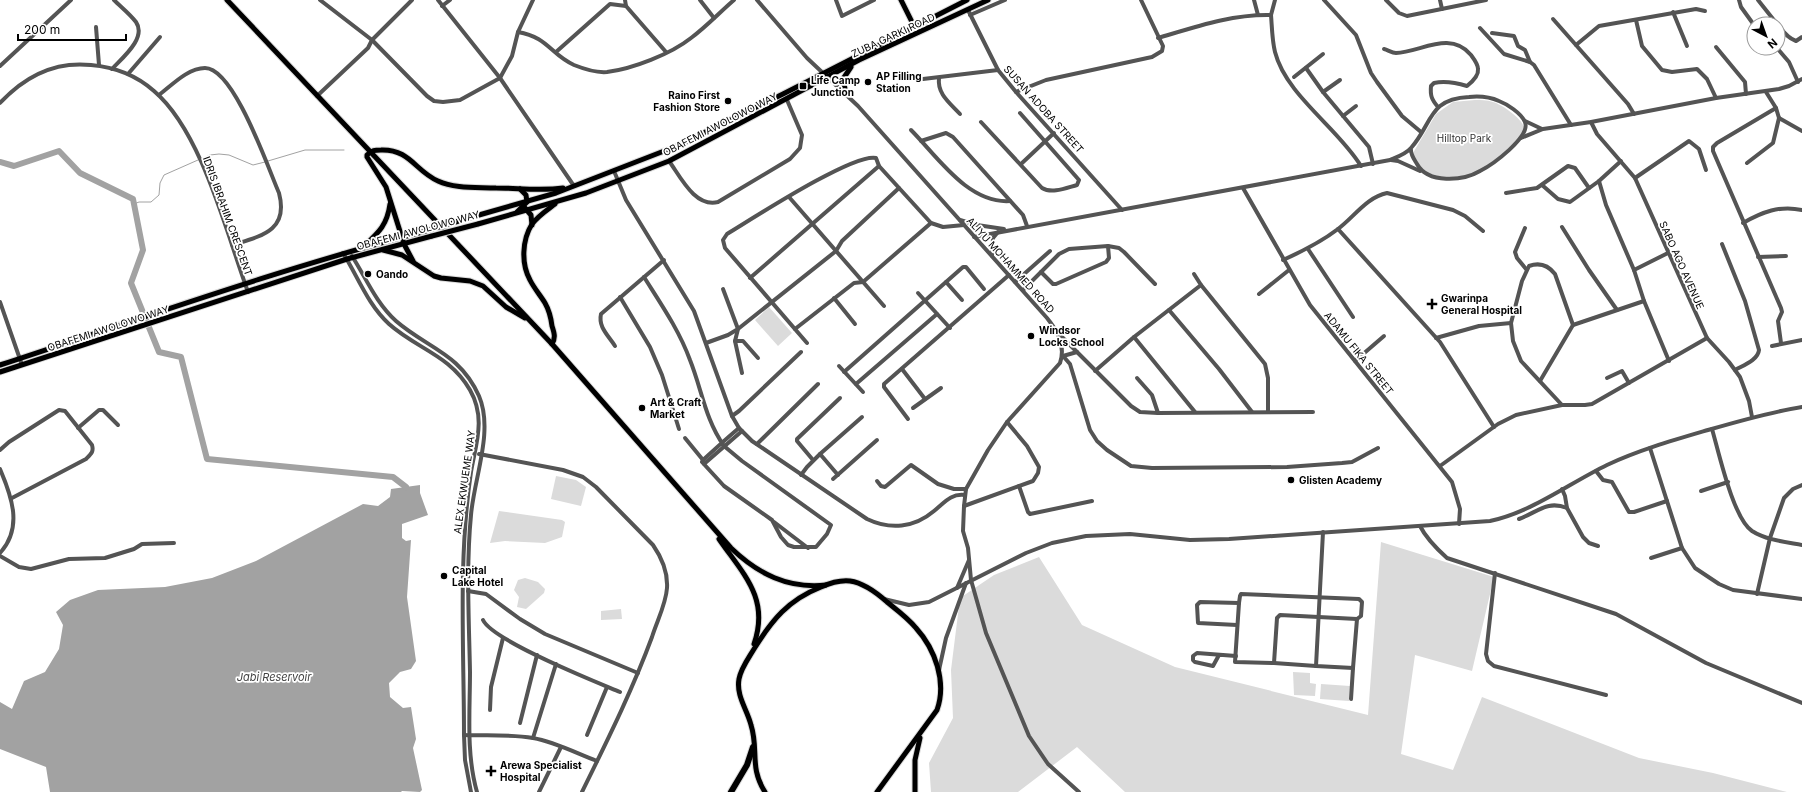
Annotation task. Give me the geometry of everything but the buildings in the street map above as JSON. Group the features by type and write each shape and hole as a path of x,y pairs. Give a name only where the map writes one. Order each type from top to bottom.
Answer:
{"highway":[{"path":"731,792 747,765 753,747"}],"main road":[{"path":"227,0 530,320 632,433 707,521 742,559 767,575 794,584 814,586 838,582 855,582 867,587 883,598 917,628 929,647 939,674 939,703 920,739 916,754 914,772 915,792"},
{"name":"ZUBA GARKI ROAD","path":"901,0 914,26"},
{"name":"ZUBA GARKI ROAD","path":"823,72 967,0"},
{"name":"ZUBA GARKI ROAD","path":"828,78 859,60 969,12 988,0"},
{"path":"846,94 843,79 847,71 859,60"},
{"name":"OBAFEMI AWOLOWO WAY","path":"0,372 124,333 346,259 515,214 525,205 676,146 783,94 823,72"},
{"name":"OBAFEMI AWOLOWO WAY","path":"0,365 157,312 343,253 472,217 525,205 558,202 669,161 828,78"},
{"path":"370,152 384,150 398,152 410,158 431,178 449,185 556,189 574,186"},
{"path":"370,152 367,158 383,181 404,244 413,261"},
{"path":"520,188 526,196 525,205 532,220 532,225 525,246 524,264 529,279 546,304 549,312 554,336 552,344"},
{"path":"361,248 382,228 388,213 390,199"},
{"path":"532,225 543,213 558,202"},
{"path":"380,250 395,252 413,261 434,276 470,281 483,286 506,307 530,320"},
{"path":"707,521 748,579 755,593 759,624 752,652"},
{"path":"765,792 756,773 751,724 740,700 738,686 740,673 768,627 783,610 802,596 826,585"},
{"path":"877,792 925,728"}],"street":[{"path":"0,66 71,0"},
{"path":"112,69 135,43 139,32 136,21 114,0"},
{"path":"320,0 372,40 416,87 434,101 443,102 460,100 500,78 512,56 518,32 533,0"},
{"path":"317,96 368,48 372,40 412,0"},
{"path":"438,0 500,78 574,186"},
{"path":"442,6 450,0"},
{"path":"625,0 626,6 666,52"},
{"path":"700,0 714,18"},
{"path":"518,32 537,37 564,59 575,65 590,71 606,72 643,62 666,52 691,38 734,0"},
{"name":"ALIYU MOHAMMED ROAD","path":"756,0 807,58 846,94 1023,290 1057,331 1062,345 1062,356"},
{"path":"836,0 842,16 874,0"},
{"path":"969,12 1005,0"},
{"path":"1016,92 1046,80 1152,57 1162,51 1162,46 1141,0"},
{"path":"1254,0 1258,15"},
{"path":"1275,0 1271,15 1275,53 1284,72 1296,90 1361,166"},
{"path":"1324,0 1356,35 1371,73 1381,88 1402,116 1421,132"},
{"path":"1388,0 1399,13 1407,16 1486,0"},
{"path":"1440,0 1442,9"},
{"path":"1739,0 1741,7 1748,16"},
{"path":"1758,0 1771,16"},
{"path":"556,52 610,2 626,6"},
{"path":"1576,45 1599,26 1696,8 1705,10"},
{"name":"SUSAN ADOBA STREET","path":"969,12 998,70 1122,210"},
{"path":"1673,12 1687,46"},
{"path":"1158,38 1231,18 1248,15 1271,15"},
{"path":"1553,19 1628,104 1634,114"},
{"path":"1636,20 1642,46 1662,70 1672,72 1697,69 1707,79 1716,98"},
{"path":"96,27 99,66"},
{"path":"1480,28 1504,54 1530,62 1534,65 1541,79 1571,125"},
{"path":"1492,33 1514,36 1518,46 1525,50 1530,62"},
{"path":"1786,34 1789,38 1796,41 1802,37"},
{"path":"128,74 160,37"},
{"path":"1384,49 1395,53 1439,43 1451,43 1469,53 1476,61 1478,69 1477,76 1473,82 1467,86 1453,82 1445,84 1434,83 1431,86 1430,93 1432,100 1438,107"},
{"path":"1716,47 1745,82 1746,94"},
{"path":"1294,77 1323,54"},
{"path":"1783,56 1798,82"},
{"name":"IDRIS IBRAHIM CRESCENT","path":"0,103 18,85 48,69 70,64 99,66 112,69 128,74 146,84 159,95 182,127 198,156 207,176 248,292"},
{"path":"1306,68 1323,92 1369,147 1373,164"},
{"path":"159,95 186,74 197,69 212,69 226,80 249,121 279,193 282,204 281,214 278,222 266,234 232,244"},
{"path":"923,79 998,70"},
{"path":"939,78 938,86 940,92 960,114"},
{"path":"1390,160 1434,177 1450,178 1470,176 1493,163 1521,138 1543,129 1592,122 1716,98 1766,92 1789,86 1802,79"},
{"path":"1323,92 1340,80"},
{"path":"1747,162 1773,143 1779,118 1776,108 1766,92"},
{"path":"974,236 1390,160 1411,148 1431,115 1438,107 1447,101 1458,98 1485,97 1502,102 1518,114 1524,121 1543,129"},
{"path":"669,161 690,191 697,198 712,204 718,202 790,159 800,148 802,135 787,100"},
{"path":"1343,116 1356,106"},
{"path":"1776,108 1713,147 1714,156 1781,308 1782,312 1778,321 1781,343"},
{"path":"980,122 1042,188 1047,191 1077,186 1079,180 1020,113"},
{"path":"1779,118 1802,131"},
{"path":"1521,138 1525,130 1524,121"},
{"name":"SABO AGO AVENUE","path":"1592,122 1597,134 1635,178 1707,338 1735,370 1749,401 1752,417"},
{"path":"910,130 957,179 975,193 993,200 1010,201"},
{"path":"1021,164 1054,133"},
{"path":"921,141 940,134 950,134 1023,215 1027,226"},
{"path":"1635,178 1689,141 1699,149 1706,170"},
{"path":"1411,148 1410,152 1417,165 1423,172"},
{"path":"807,343 725,248 723,240 724,237 830,173 865,158 876,158 879,166 931,223 943,227 964,226"},
{"path":"1542,185 1552,195 1565,202 1574,200 1600,181 1621,161"},
{"path":"750,278 879,166"},
{"path":"1506,193 1526,191 1542,185 1568,166 1575,168 1589,188"},
{"path":"614,170 617,181 626,200 694,311 732,416 741,429 756,444 867,519 877,524 901,526 920,521 953,495 965,495"},
{"path":"1600,181 1606,205 1634,270 1644,302 1669,361"},
{"path":"706,343 728,335 738,329 836,251 842,241 899,188"},
{"name":"ADAMU FIKA STREET","path":"1243,188 1283,260 1319,317 1440,466 1455,487 1460,509 1459,524"},
{"path":"1283,260 1308,249 1338,229 1379,194 1387,193 1453,210 1465,216 1483,231"},
{"path":"790,197 884,306"},
{"path":"1743,223 1769,210 1802,210"},
{"path":"958,218 972,224 1009,230"},
{"path":"795,329 854,283 863,282 931,223"},
{"path":"1562,227 1589,270 1617,310"},
{"path":"1525,228 1515,252 1517,258 1526,269"},
{"path":"1338,229 1436,338 1494,427"},
{"path":"992,256 993,238 999,232"},
{"path":"1722,244 1745,302 1759,350 1756,358 1735,370"},
{"path":"1041,272 1052,284 1056,284 1106,262 1109,258 1108,246"},
{"path":"1023,290 1059,254 1069,249 1108,246 1119,248 1124,252 1155,284"},
{"path":"1308,249 1353,317"},
{"path":"1015,282 1050,251"},
{"name":"ALEX EKWUEME WAY","path":"350,252 377,299 390,315 407,330 447,354 461,368 472,383 480,398 484,414 485,430 471,514 469,592 471,736 472,760 477,792"},
{"name":"ALEX EKWUEME WAY","path":"343,253 373,306 383,318 396,330 447,362 466,383 475,399 479,415 480,429 465,514 463,591 464,736 471,792"},
{"path":"1634,270 1668,253"},
{"path":"1758,257 1786,256"},
{"path":"615,346 602,328 600,320 602,314 664,260"},
{"path":"1562,405 1540,380 1526,367 1517,354 1513,341 1512,322 1526,269 1536,264 1544,265 1550,268 1555,274 1573,325"},
{"path":"844,372 946,282 966,267 984,289"},
{"path":"1259,294 1289,270"},
{"path":"1194,274 1201,285 1265,364 1268,378 1268,412"},
{"path":"908,419 883,386 1009,275"},
{"path":"644,277 672,320 682,339 706,415 723,444 742,461 831,525 827,534 816,547 809,548 788,545 784,542 772,520"},
{"path":"946,282 962,300"},
{"path":"1095,371 1201,285"},
{"path":"723,289 738,329 735,341 742,373"},
{"path":"918,293 950,328"},
{"path":"620,297 650,347 662,375 679,429"},
{"path":"834,298 855,324"},
{"path":"0,302 22,365"},
{"path":"1540,380 1573,325 1644,302"},
{"path":"1169,310 1219,369 1252,412"},
{"path":"856,384 937,314"},
{"path":"1436,338 1479,326 1512,322"},
{"path":"1057,331 1095,371 1131,406 1140,412 1313,412"},
{"path":"1354,361 1384,336"},
{"path":"1134,338 1195,412"},
{"path":"1440,466 1494,427 1516,415 1562,405 1592,404 1707,338"},
{"path":"1772,346 1802,340"},
{"path":"735,341 743,341 758,358"},
{"path":"732,416 801,352"},
{"path":"1077,352 1062,356 1056,368 1007,422 988,450 966,489 963,530 969,558 971,580 986,633 1029,736 1048,764 1079,792"},
{"path":"1062,356 1070,364 1090,430 1097,441 1107,450 1131,466 1152,468 1287,467 1342,463 1352,462 1378,448"},
{"path":"839,366 863,392"},
{"path":"902,369 925,399"},
{"path":"1607,378 1622,371 1629,384"},
{"path":"1137,378 1152,395 1158,413"},
{"path":"756,444 818,384"},
{"path":"913,408 941,388"},
{"path":"813,460 797,441 797,439 840,398"},
{"path":"883,598 901,604 919,604 938,599 971,580 1038,548 1052,543 1086,536 1130,534 1190,540 1229,539 1476,523 1502,518 1528,508 1596,471 1650,448 1752,417 1802,407"},
{"path":"78,428 99,410 103,410 118,426"},
{"path":"0,450 9,442 56,411 65,411 92,445 93,450 91,455 86,459 12,498"},
{"path":"801,475 813,460 862,417"},
{"path":"964,506 1033,481 1038,473 1039,467 1027,446 1007,422"},
{"path":"703,462 741,429"},
{"path":"1712,429 1737,512 1745,526 1759,535 1802,545"},
{"path":"685,438 724,486 809,548"},
{"path":"833,479 877,440"},
{"path":"1650,448 1682,548 1695,568 1707,577 1733,590 1802,599"},
{"path":"476,453 562,470 583,477 596,487 658,552 666,574 666,597 638,673 582,792"},
{"path":"820,454 838,475"},
{"path":"877,481 881,486 885,487 911,465 938,484 954,489 966,489"},
{"path":"0,469 12,498 14,514 14,526 11,537 0,553"},
{"path":"1596,471 1603,480 1612,482 1629,512 1634,512 1667,501"},
{"path":"1701,491 1728,482"},
{"path":"1757,594 1770,538 1784,498 1793,489 1802,485"},
{"path":"1019,486 1030,514 1092,501"},
{"path":"1562,489 1567,508 1586,541 1598,546"},
{"path":"1519,519 1552,505 1558,504 1567,508"},
{"path":"1420,526 1423,532 1448,558 1616,614 1706,662 1802,703"},
{"path":"1316,666 1323,532"},
{"path":"0,556 19,567 31,569 69,560 105,558 134,549 142,544 174,543"},
{"path":"1651,558 1682,548"},
{"path":"957,589 969,558"},
{"path":"1495,573 1486,654 1488,661 1494,666 1606,695"},
{"path":"939,674 944,644 966,584"},
{"path":"463,591 486,594 511,613 545,634 638,673"},
{"path":"1351,699 1357,619 1361,616 1363,605 1361,600 1241,594 1239,603 1235,662 1353,668"},
{"path":"1237,626 1198,623 1197,605 1200,602 1239,603"},
{"path":"1274,664 1278,617 1283,615 1357,619"},
{"path":"483,620 503,638 556,664 620,692"},
{"path":"490,710 491,687 503,638"},
{"path":"1219,655 1213,666 1195,662 1193,660 1193,656 1197,653 1236,656"},
{"path":"520,723 537,655"},
{"path":"533,738 556,664"},
{"path":"587,735 607,687"},
{"path":"464,736 508,736 533,738 597,761"},
{"path":"540,792 561,747"}],"green space":[{"name":"Hilltop Park","path":"1486,100 1493,102 1512,113 1521,121 1523,125 1524,129 1522,134 1503,154 1475,173 1451,177 1431,175 1427,173 1417,162 1413,153 1436,114 1453,102"},
{"path":"769,307 792,333 778,346 755,320"},
{"path":"556,476 576,480 586,487 581,506 551,499"},
{"path":"499,511 562,520 565,522 562,537 545,543 505,541 490,543"},
{"path":"1381,542 1494,577 1472,671 1415,655 1401,754 1453,770 1482,697 1639,758 1713,773 1787,792 1125,792 1077,747 1018,792 931,792 929,763 953,718 951,670 960,598 994,575 1039,557 1082,625 1175,667 1368,715"},
{"path":"525,578 538,582 545,589 544,593 526,609 517,607 519,597 514,590 518,580"},
{"path":"621,609 622,619 601,620 601,611"},
{"path":"1293,672 1310,673 1310,683 1316,684 1315,696 1294,695"},
{"path":"1321,684 1350,686 1349,701 1320,699"}],"water":[{"name":"Jabi Reservoir","path":"420,485 420,493 428,515 402,524 402,538 406,541 411,540 407,597 416,661 411,669 400,672 389,683 390,697 403,708 411,707 416,739 413,748 422,790 420,792 50,792 46,767 0,749 0,702 12,709 24,681 45,672 59,649 63,625 56,612 70,600 98,590 165,587 212,578 256,561 363,504 378,506 390,497 391,489"}],"waterway":[{"path":"268,161 305,150 344,150"},
{"path":"0,162 14,166 59,151 80,173 133,199 143,250 131,283 159,352 181,357 207,459 393,477 406,487"},
{"path":"201,159 210,155 219,154 229,155 253,165 265,162"},
{"path":"134,204 139,202 151,202 159,195 160,183 164,175 198,160"}],"place":[{"name":"AP Filling Station","path":"868,82"},
{"name":"Life Camp Junction","path":"803,86"},
{"name":"Raino First Fashion Store","path":"728,101"},
{"name":"Oando","path":"368,274"},
{"name":"Gwarinpa General Hospital","path":"1432,304"},
{"name":"Windsor Locks School","path":"1031,336"},
{"name":"Art & Craft Market","path":"642,408"},
{"name":"Glisten Academy","path":"1291,480"},
{"name":"Capital Lake Hotel","path":"444,576"},
{"name":"Arewa Specialist Hospital","path":"491,771"}]}
